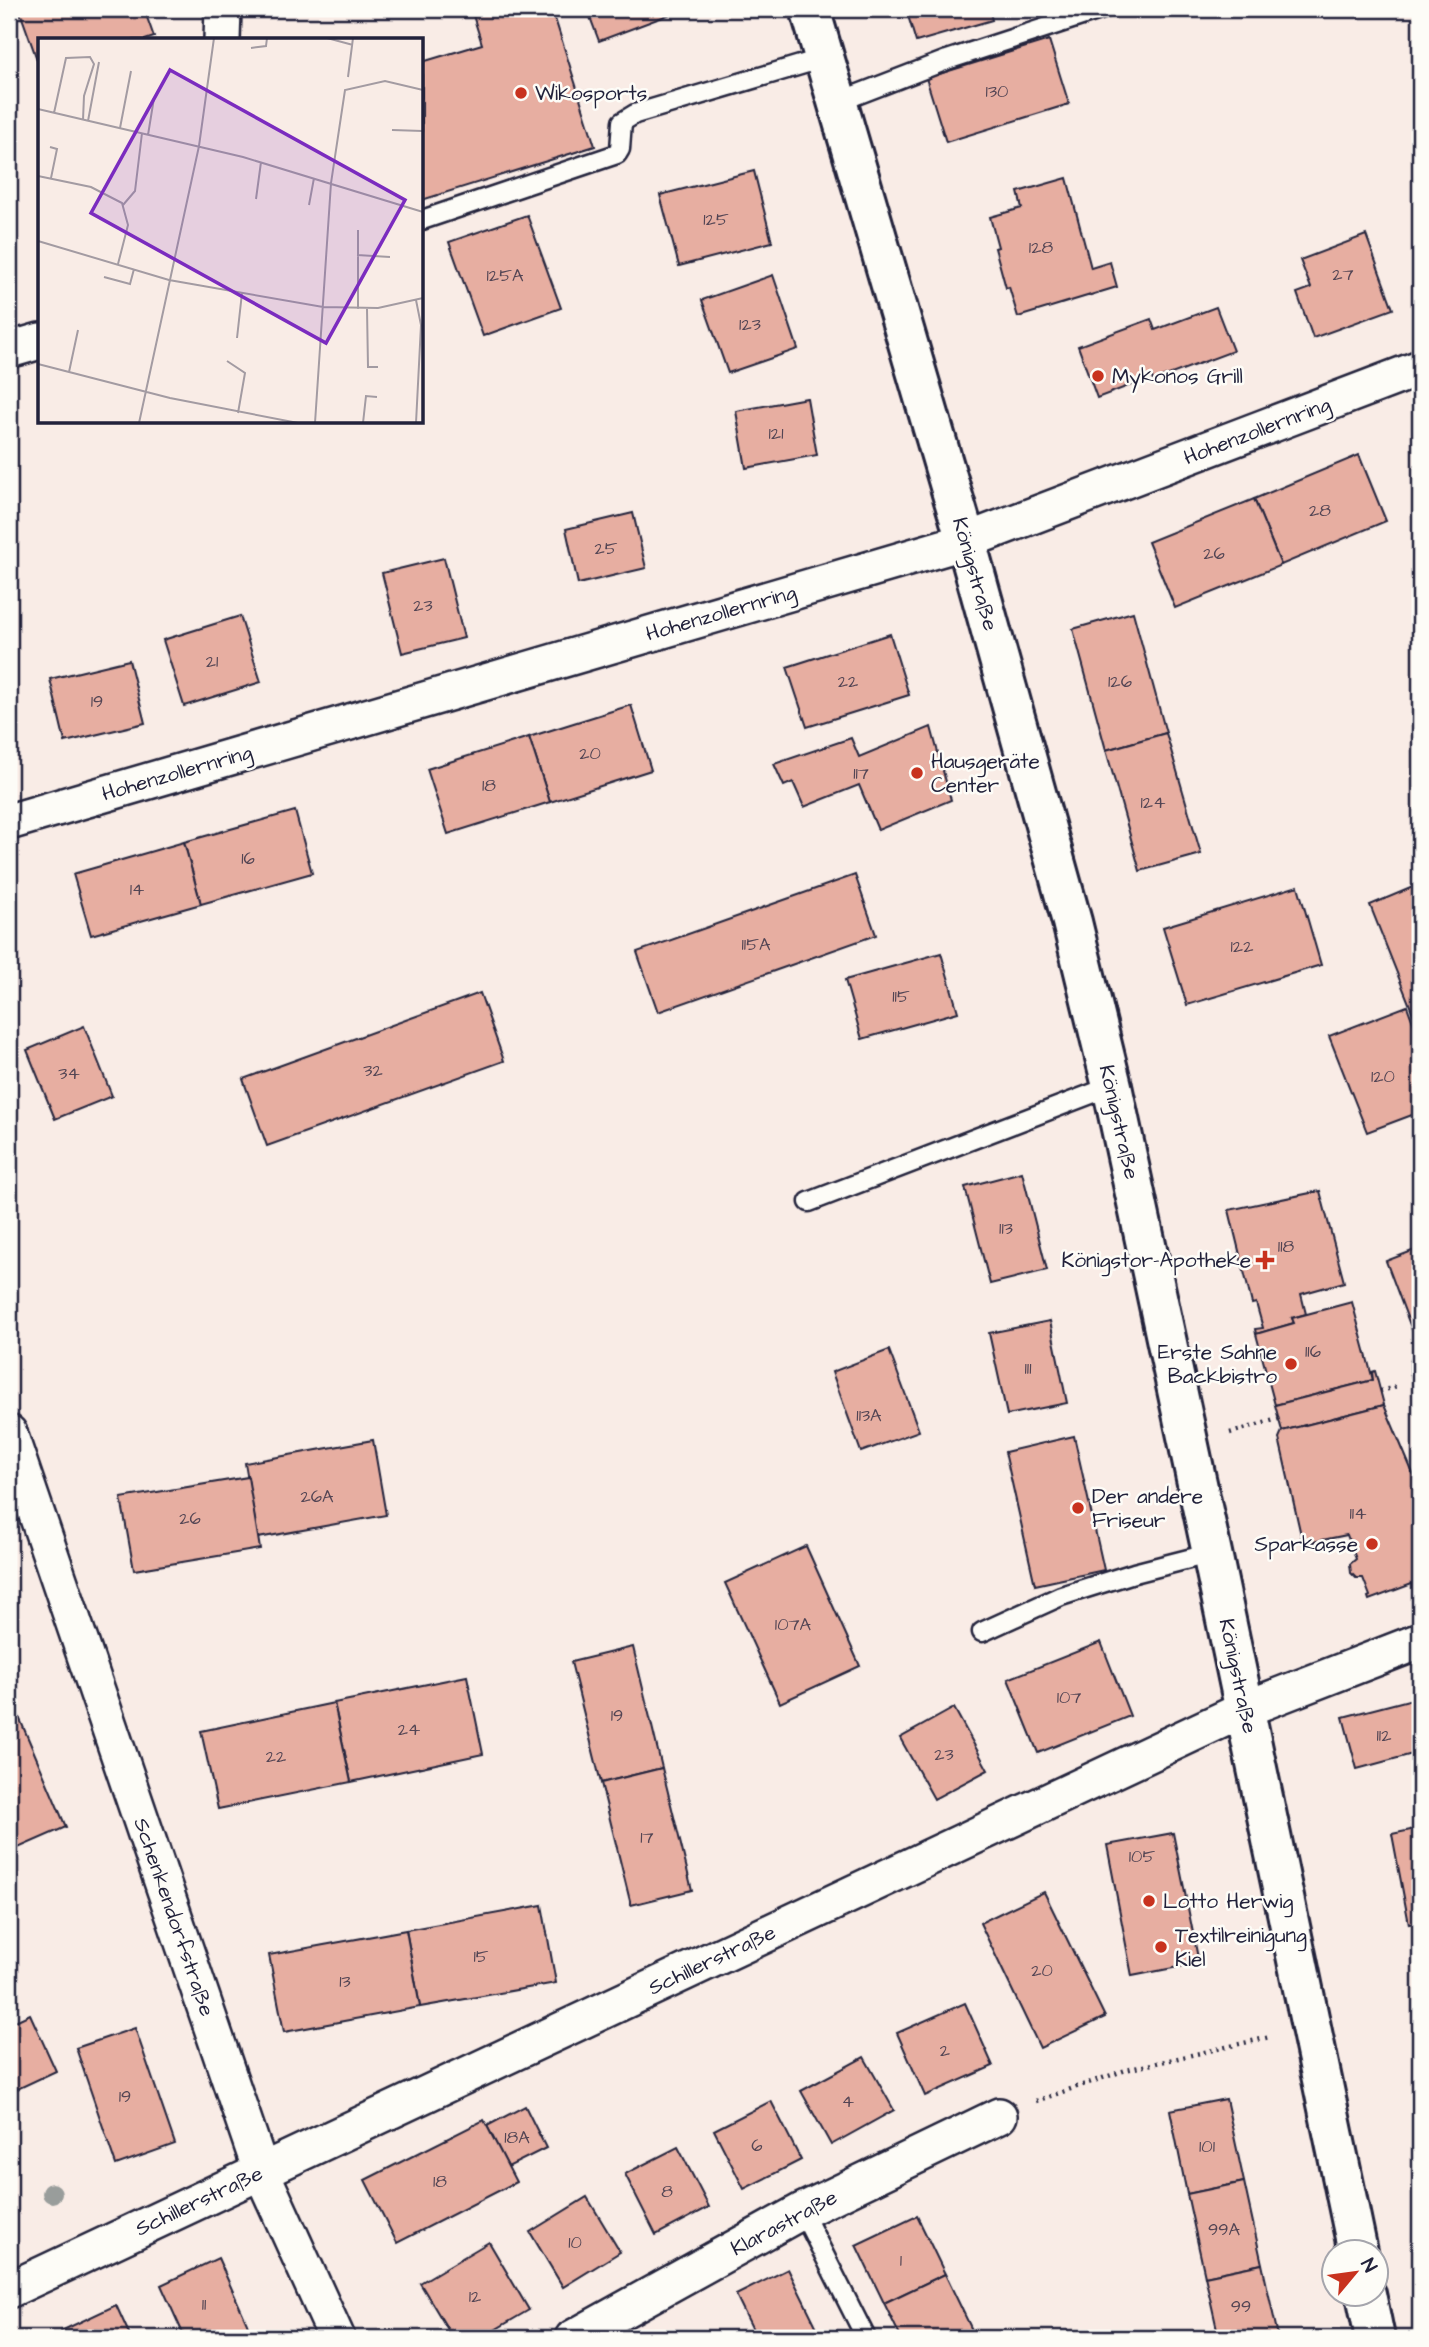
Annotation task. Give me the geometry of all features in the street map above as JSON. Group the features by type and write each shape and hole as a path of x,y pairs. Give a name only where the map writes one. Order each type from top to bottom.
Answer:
{"main road":[{"name":"Königstraße","path":"810,9 966,541 1072,922 1112,1086 1355,2238"},
{"path":"1369,2308 1376,2338"}],"street":[{"path":"222,38 223,9"},
{"path":"9,350 38,342"},
{"name":"Hohenzollernring","path":"9,822 966,541 1420,368"},
{"name":"Schenkendorfstraße","path":"9,1433 18,1492 261,2171 337,2338"},
{"name":"Schillerstraße","path":"9,2290 1245,1710 1420,1641"},
{"name":"Klarastraße","path":"573,2338 802,2211 999,2116"}],"lane":[{"path":"838,102 947,60 1103,9"},
{"path":"424,219 617,154 620,149 622,122 635,114 824,58"},
{"path":"809,1202 1112,1086"},
{"path":"982,1632 1061,1596 1133,1573 1212,1553"},
{"path":"802,2211 866,2338"}],"path":[{"path":"1381,1391 1400,1386"},
{"path":"1189,1444 1278,1419"},
{"path":"999,2116 1059,2091 1126,2070 1311,2027"}],"building":[{"path":"19,9 144,9 154,37 38,38 38,62"},
{"path":"471,9 552,9 595,146 424,199 424,61 482,44"},
{"path":"587,9 684,9 599,41"},
{"path":"906,9 989,9 992,20 916,42"},
{"path":"1179,9 1202,9 1182,17"},
{"path":"1049,40 1069,104 946,142 926,78"},
{"path":"754,171 772,242 679,266 660,195"},
{"path":"1067,178 1091,268 1110,262 1117,287 1018,317 1009,287 1006,288 990,217 1022,208 1018,192"},
{"path":"527,215 561,308 483,336 449,242"},
{"path":"1366,235 1393,309 1313,338 1297,293 1311,288 1300,260"},
{"path":"773,275 798,349 728,373 702,300"},
{"path":"1216,307 1233,351 1153,381 1152,377 1097,398 1078,346 1151,319 1155,330"},
{"path":"807,398 817,455 746,468 736,411"},
{"path":"1359,455 1386,521 1281,565 1254,499"},
{"path":"1254,499 1281,565 1175,608 1148,542"},
{"path":"633,513 646,568 578,584 566,529"},
{"path":"444,558 464,638 402,653 382,573"},
{"path":"1133,612 1166,733 1106,750 1073,629"},
{"path":"240,616 261,682 184,706 163,640"},
{"path":"890,634 909,695 807,727 787,667"},
{"path":"129,660 145,723 65,742 50,679"},
{"path":"631,705 651,770 550,802 529,737"},
{"path":"931,727 951,800 878,830 859,785 804,807 793,782 784,786 774,764 851,738 859,757"},
{"path":"1166,733 1201,854 1140,871 1106,750"},
{"path":"529,737 550,802 448,834 427,769"},
{"path":"295,811 312,873 201,904 184,842"},
{"path":"184,842 201,904 91,935 73,874"},
{"path":"855,875 876,935 658,1012 637,952"},
{"path":"1420,884 1420,1031 1370,905"},
{"path":"1298,886 1321,965 1187,1005 1163,927"},
{"path":"941,953 958,1012 862,1039 845,980"},
{"path":"480,993 504,1061 267,1146 243,1079"},
{"path":"1407,1006 1420,1041 1420,1112 1367,1132 1329,1036"},
{"path":"84,1026 112,1096 55,1119 27,1050"},
{"path":"1022,1172 1047,1270 990,1284 965,1187"},
{"path":"1320,1191 1344,1282 1301,1294 1306,1314 1292,1318 1294,1323 1256,1334 1255,1329 1263,1328 1256,1303 1252,1304 1229,1210"},
{"path":"1420,1248 1420,1390 1410,1373 1410,1362 1419,1349 1386,1261"},
{"path":"1352,1302 1373,1380 1275,1405 1256,1334 1294,1323 1292,1318"},
{"path":"1050,1321 1067,1403 1007,1415 989,1333"},
{"path":"889,1350 919,1431 861,1452 832,1372"},
{"path":"1375,1371 1384,1405 1282,1431 1275,1405 1373,1380 1372,1372"},
{"path":"1384,1405 1420,1490 1420,1581 1369,1600 1363,1578 1356,1578 1351,1573 1350,1564 1356,1559 1347,1535 1303,1544 1279,1438 1282,1431"},
{"path":"1074,1436 1104,1570 1035,1585 1005,1452"},
{"path":"373,1440 386,1515 258,1538 245,1463"},
{"path":"248,1477 260,1549 134,1570 121,1498"},
{"path":"806,1546 860,1666 780,1703 725,1583"},
{"path":"1101,1642 1130,1716 1038,1753 1008,1679"},
{"path":"633,1647 662,1768 601,1783 571,1662"},
{"path":"467,1676 483,1754 351,1782 334,1703"},
{"path":"9,1692 16,1710 9,1713"},
{"path":"1420,1697 1420,1752 1357,1769 1343,1717"},
{"path":"334,1703 351,1782 218,1809 201,1731"},
{"path":"954,1708 988,1770 934,1799 900,1738"},
{"path":"16,1710 66,1827 9,1852 9,1713"},
{"path":"662,1768 692,1890 631,1905 601,1783"},
{"path":"1420,1828 1420,1922 1409,1924 1392,1834"},
{"path":"1173,1833 1199,1963 1132,1976 1107,1845"},
{"path":"1044,1892 1105,2017 1040,2048 980,1923"},
{"path":"542,1905 556,1983 420,2007 406,1930"},
{"path":"406,1930 420,2007 284,2032 269,1955"},
{"path":"965,2003 993,2066 925,2096 897,2033"},
{"path":"30,2014 56,2071 9,2093 9,2024"},
{"path":"135,2028 175,2144 116,2165 76,2048"},
{"path":"864,2057 894,2110 831,2145 801,2091"},
{"path":"1226,2099 1244,2182 1187,2194 1170,2110"},
{"path":"771,2101 801,2160 744,2189 714,2130"},
{"path":"525,2106 546,2148 508,2167 487,2126"},
{"path":"484,2120 516,2182 397,2243 365,2180"},
{"path":"678,2147 709,2207 656,2235 625,2174"},
{"path":"1244,2182 1262,2264 1205,2276 1187,2194"},
{"path":"587,2197 620,2252 563,2287 530,2232"},
{"path":"917,2216 945,2274 884,2303 856,2245"},
{"path":"489,2242 529,2310 481,2338 453,2338 420,2283"},
{"path":"218,2258 252,2338 185,2338 161,2285"},
{"path":"1262,2264 1278,2336 1219,2338 1205,2276"},
{"path":"788,2269 822,2338 757,2338 736,2295"},
{"path":"945,2274 973,2332 960,2338 901,2338 884,2303"},
{"path":"116,2305 131,2338 64,2338 61,2331"}],"place":[{"name":"Wikosports","path":"521,93"},
{"name":"Mykonos Grill","path":"1098,376"},
{"name":"Hausgeräte Center","path":"917,773"},
{"name":"Königstor-Apotheke","path":"1265,1260"},
{"name":"Erste Sahne Backbistro","path":"1291,1364"},
{"name":"Der andere Friseur","path":"1078,1508"},
{"name":"Sparkasse","path":"1372,1544"},
{"name":"Lotto Herwig","path":"1149,1901"},
{"name":"Textilreinigung Kiel","path":"1161,1947"}]}
